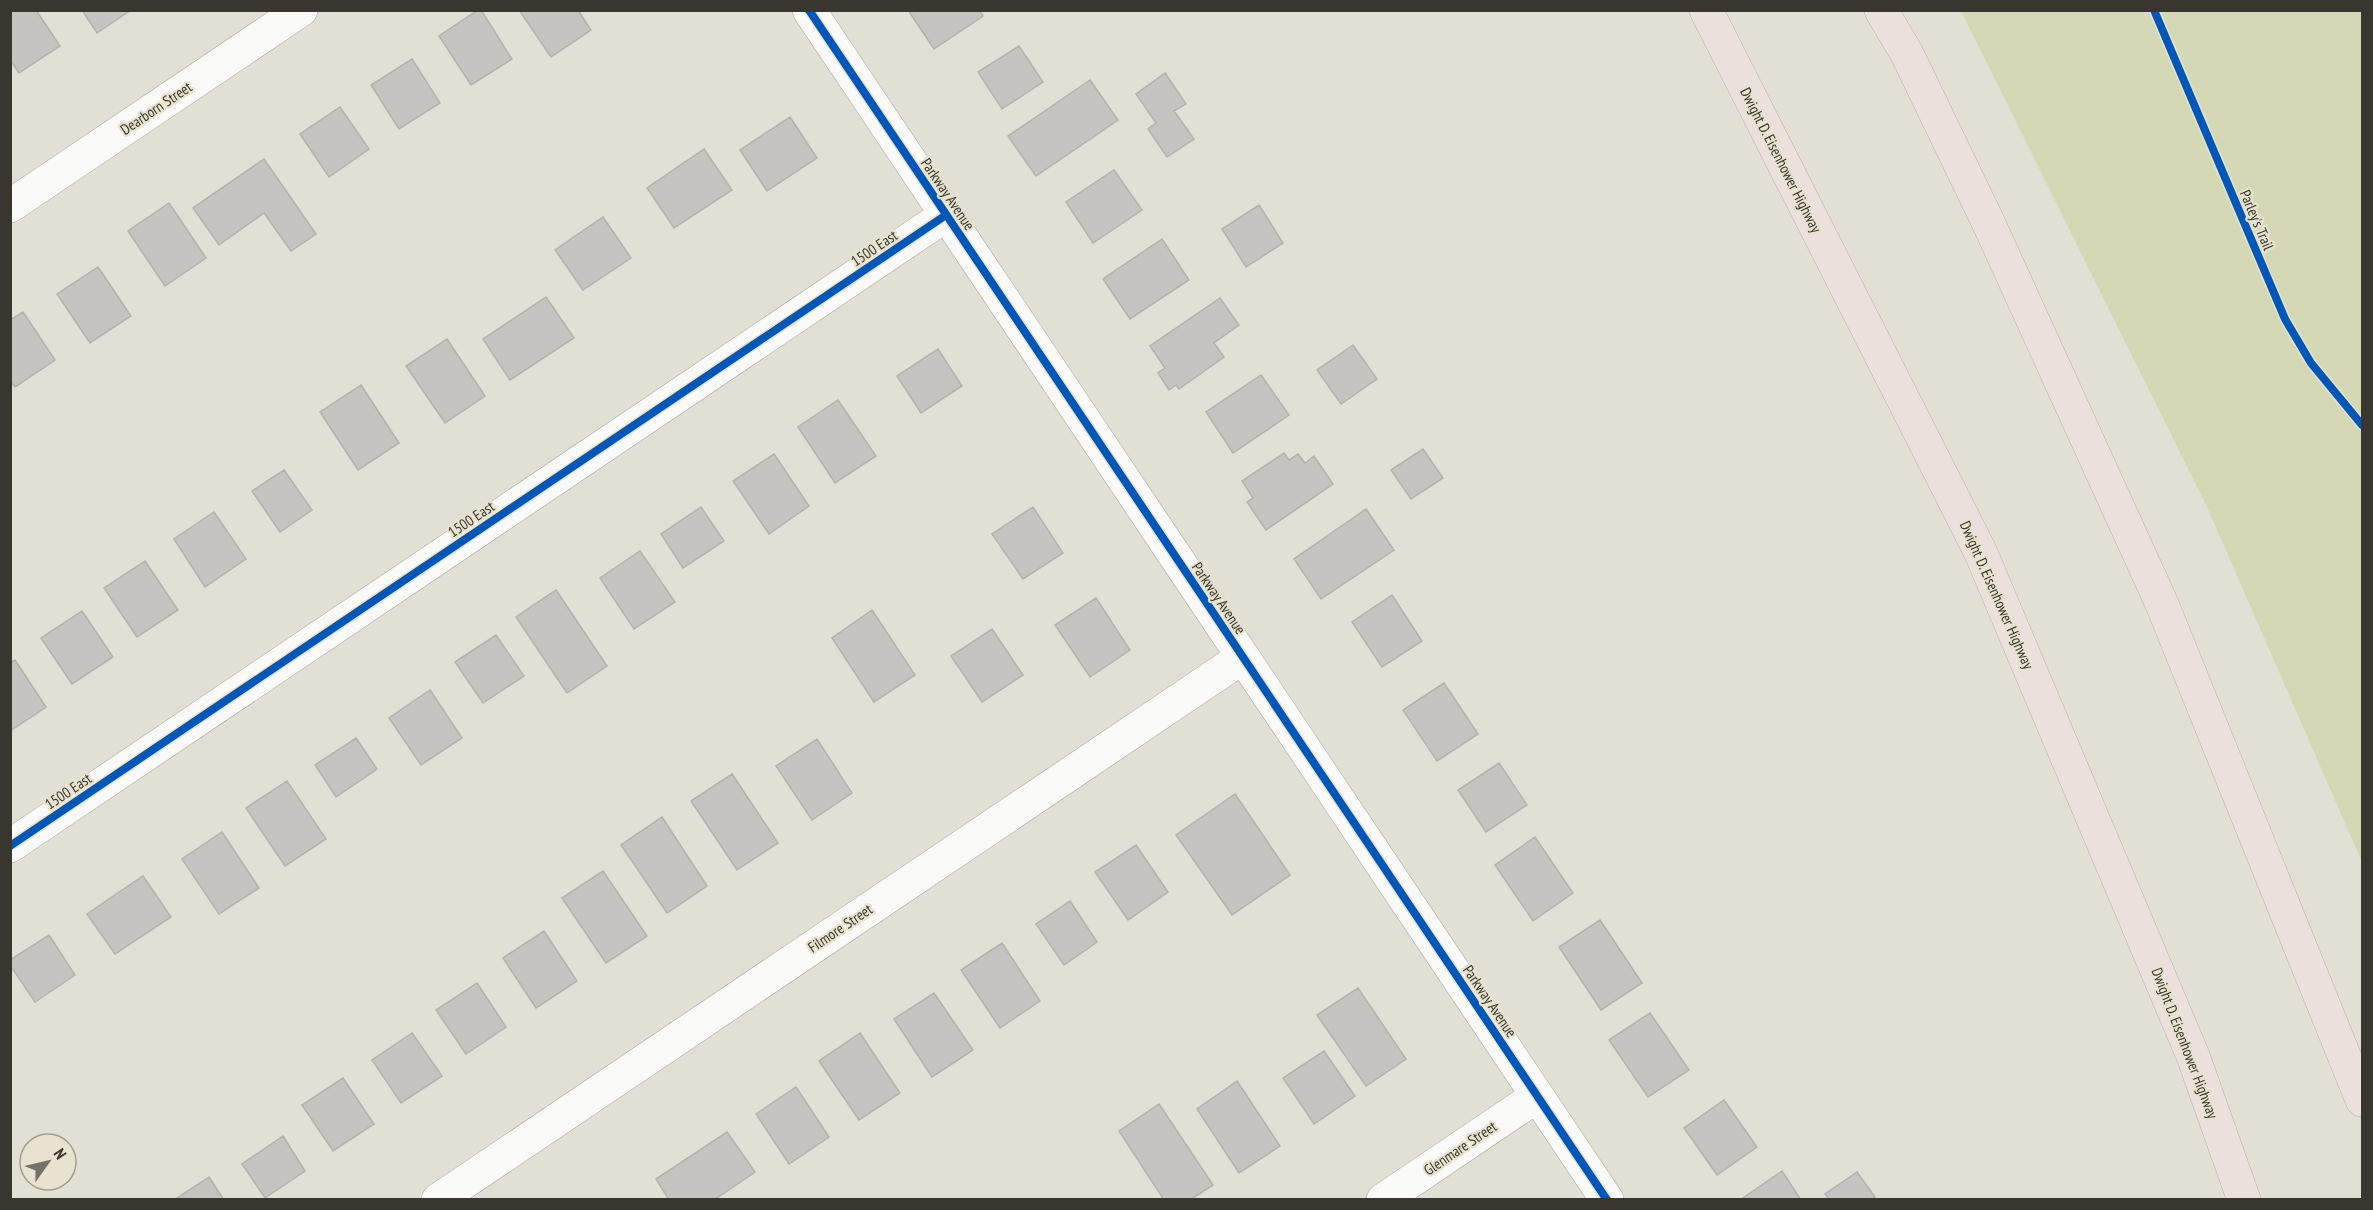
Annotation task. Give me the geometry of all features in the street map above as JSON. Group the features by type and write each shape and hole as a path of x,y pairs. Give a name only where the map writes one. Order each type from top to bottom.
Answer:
{"highway":[{"name":"Dwight D. Eisenhower Highway","path":"1706,10 1980,551 2193,1056 2244,1200"},
{"path":"1881,10 1907,54 1989,224 2162,604 2362,1100"},
{"path":"1891,10 1907,54"}],"street":[{"name":"Dearborn Street","path":"10,206 301,10"},
{"name":"Parkway Avenue","path":"809,10 1607,1200"},
{"name":"1500 East","path":"10,846 946,215"},
{"name":"Filmore Street","path":"438,1200 1243,657"},
{"name":"Glenmare Street","path":"1383,1200 1537,1096"}],"green space":[{"path":"1961,11 2362,11 2362,862 2207,507"}],"building":[{"path":"10,10 36,10 60,46 19,73 10,60"},
{"path":"82,10 131,10 97,33"},
{"path":"481,10 512,59 471,85 439,36"},
{"path":"519,10 578,10 591,30 551,57"},
{"path":"908,10 979,10 983,16 934,49"},
{"path":"1019,46 1043,82 1002,109 978,72"},
{"path":"412,59 440,103 399,129 371,85"},
{"path":"1165,73 1186,104 1174,111 1194,139 1167,157 1148,129 1156,123 1136,94"},
{"path":"1090,80 1118,120 1036,176 1008,136"},
{"path":"340,107 369,149 329,177 300,134"},
{"path":"790,117 817,158 767,191 740,150"},
{"path":"704,149 732,190 674,228 647,188"},
{"path":"264,159 316,234 291,251 264,213 219,245 193,208"},
{"path":"1114,170 1142,210 1093,243 1066,202"},
{"path":"169,203 206,258 165,286 128,231"},
{"path":"1259,205 1283,243 1246,267 1222,229"},
{"path":"603,217 631,258 583,290 555,250"},
{"path":"1162,239 1189,280 1130,319 1103,279"},
{"path":"98,267 131,316 90,343 57,294"},
{"path":"546,297 574,338 510,380 483,339"},
{"path":"1220,298 1239,325 1214,343 1224,357 1179,389 1176,385 1169,390 1158,373 1165,368 1150,346"},
{"path":"23,312 55,360 15,387 10,381 10,320"},
{"path":"447,339 485,396 445,423 406,366"},
{"path":"1353,345 1377,379 1341,404 1317,370"},
{"path":"938,349 962,386 921,413 897,376"},
{"path":"1261,375 1289,415 1233,453 1206,412"},
{"path":"361,385 399,443 358,470 320,412"},
{"path":"838,400 876,456 835,483 798,427"},
{"path":"1423,449 1443,478 1411,499 1391,470"},
{"path":"1284,453 1289,460 1298,454 1305,463 1314,456 1333,484 1266,530 1247,502 1253,498 1242,481"},
{"path":"774,454 809,506 769,534 733,481"},
{"path":"284,470 312,510 280,532 252,491"},
{"path":"701,507 724,541 683,568 661,534"},
{"path":"1033,507 1063,553 1023,579 992,534"},
{"path":"1366,509 1394,550 1321,599 1294,559"},
{"path":"214,512 246,559 205,587 174,539"},
{"path":"640,551 675,602 634,629 600,578"},
{"path":"145,561 178,610 137,637 104,588"},
{"path":"556,590 607,666 567,693 516,617"},
{"path":"1392,595 1422,641 1382,667 1352,622"},
{"path":"1096,598 1130,650 1090,677 1055,625"},
{"path":"872,610 915,675 874,702 832,638"},
{"path":"82,611 113,657 72,684 41,638"},
{"path":"992,629 1023,675 982,702 951,656"},
{"path":"496,635 524,676 483,703 455,662"},
{"path":"15,660 46,707 10,731 10,663"},
{"path":"1444,683 1478,734 1437,761 1403,710"},
{"path":"430,690 462,738 421,765 389,718"},
{"path":"356,738 377,769 336,797 315,765"},
{"path":"817,739 852,793 812,820 776,766"},
{"path":"1499,763 1527,805 1486,832 1458,790"},
{"path":"732,774 778,843 737,870 691,801"},
{"path":"287,781 326,839 285,866 246,808"},
{"path":"1235,794 1290,875 1232,915 1176,835"},
{"path":"662,817 707,886 667,913 621,845"},
{"path":"222,832 259,888 219,914 182,859"},
{"path":"1535,837 1573,893 1533,921 1495,865"},
{"path":"1136,845 1168,892 1128,920 1095,872"},
{"path":"603,871 647,936 606,963 562,898"},
{"path":"143,876 171,917 115,954 87,914"},
{"path":"1070,901 1097,942 1064,965 1036,924"},
{"path":"1600,920 1642,983 1601,1010 1559,947"},
{"path":"544,931 577,981 536,1008 503,958"},
{"path":"49,935 75,975 35,1002 10,965 10,960"},
{"path":"1002,943 1040,1001 1000,1028 961,970"},
{"path":"477,983 506,1027 466,1054 436,1010"},
{"path":"1358,988 1406,1059 1366,1086 1317,1015"},
{"path":"934,993 973,1050 932,1077 894,1019"},
{"path":"1650,1013 1689,1070 1648,1097 1609,1040"},
{"path":"412,1033 442,1076 401,1103 372,1060"},
{"path":"860,1033 900,1093 859,1120 819,1061"},
{"path":"1324,1051 1355,1096 1314,1124 1283,1078"},
{"path":"343,1078 374,1124 333,1151 302,1105"},
{"path":"1237,1081 1280,1146 1239,1173 1197,1109"},
{"path":"796,1087 829,1137 789,1164 756,1114"},
{"path":"1724,1100 1757,1147 1717,1175 1684,1128"},
{"path":"1159,1104 1213,1185 1190,1200 1164,1200 1119,1131"},
{"path":"727,1132 755,1172 714,1200 669,1200 656,1179"},
{"path":"283,1136 305,1171 265,1198 242,1164"},
{"path":"1782,1171 1801,1200 1740,1200"},
{"path":"1857,1172 1875,1197 1871,1200 1829,1200 1825,1194"},
{"path":"209,1177 224,1200 174,1200"}],"cycle path":[{"path":"809,10 1607,1200"},
{"name":"Parley's Trail","path":"2154,10 2285,319 2311,363 2362,425"},
{"path":"10,846 946,215"}]}
